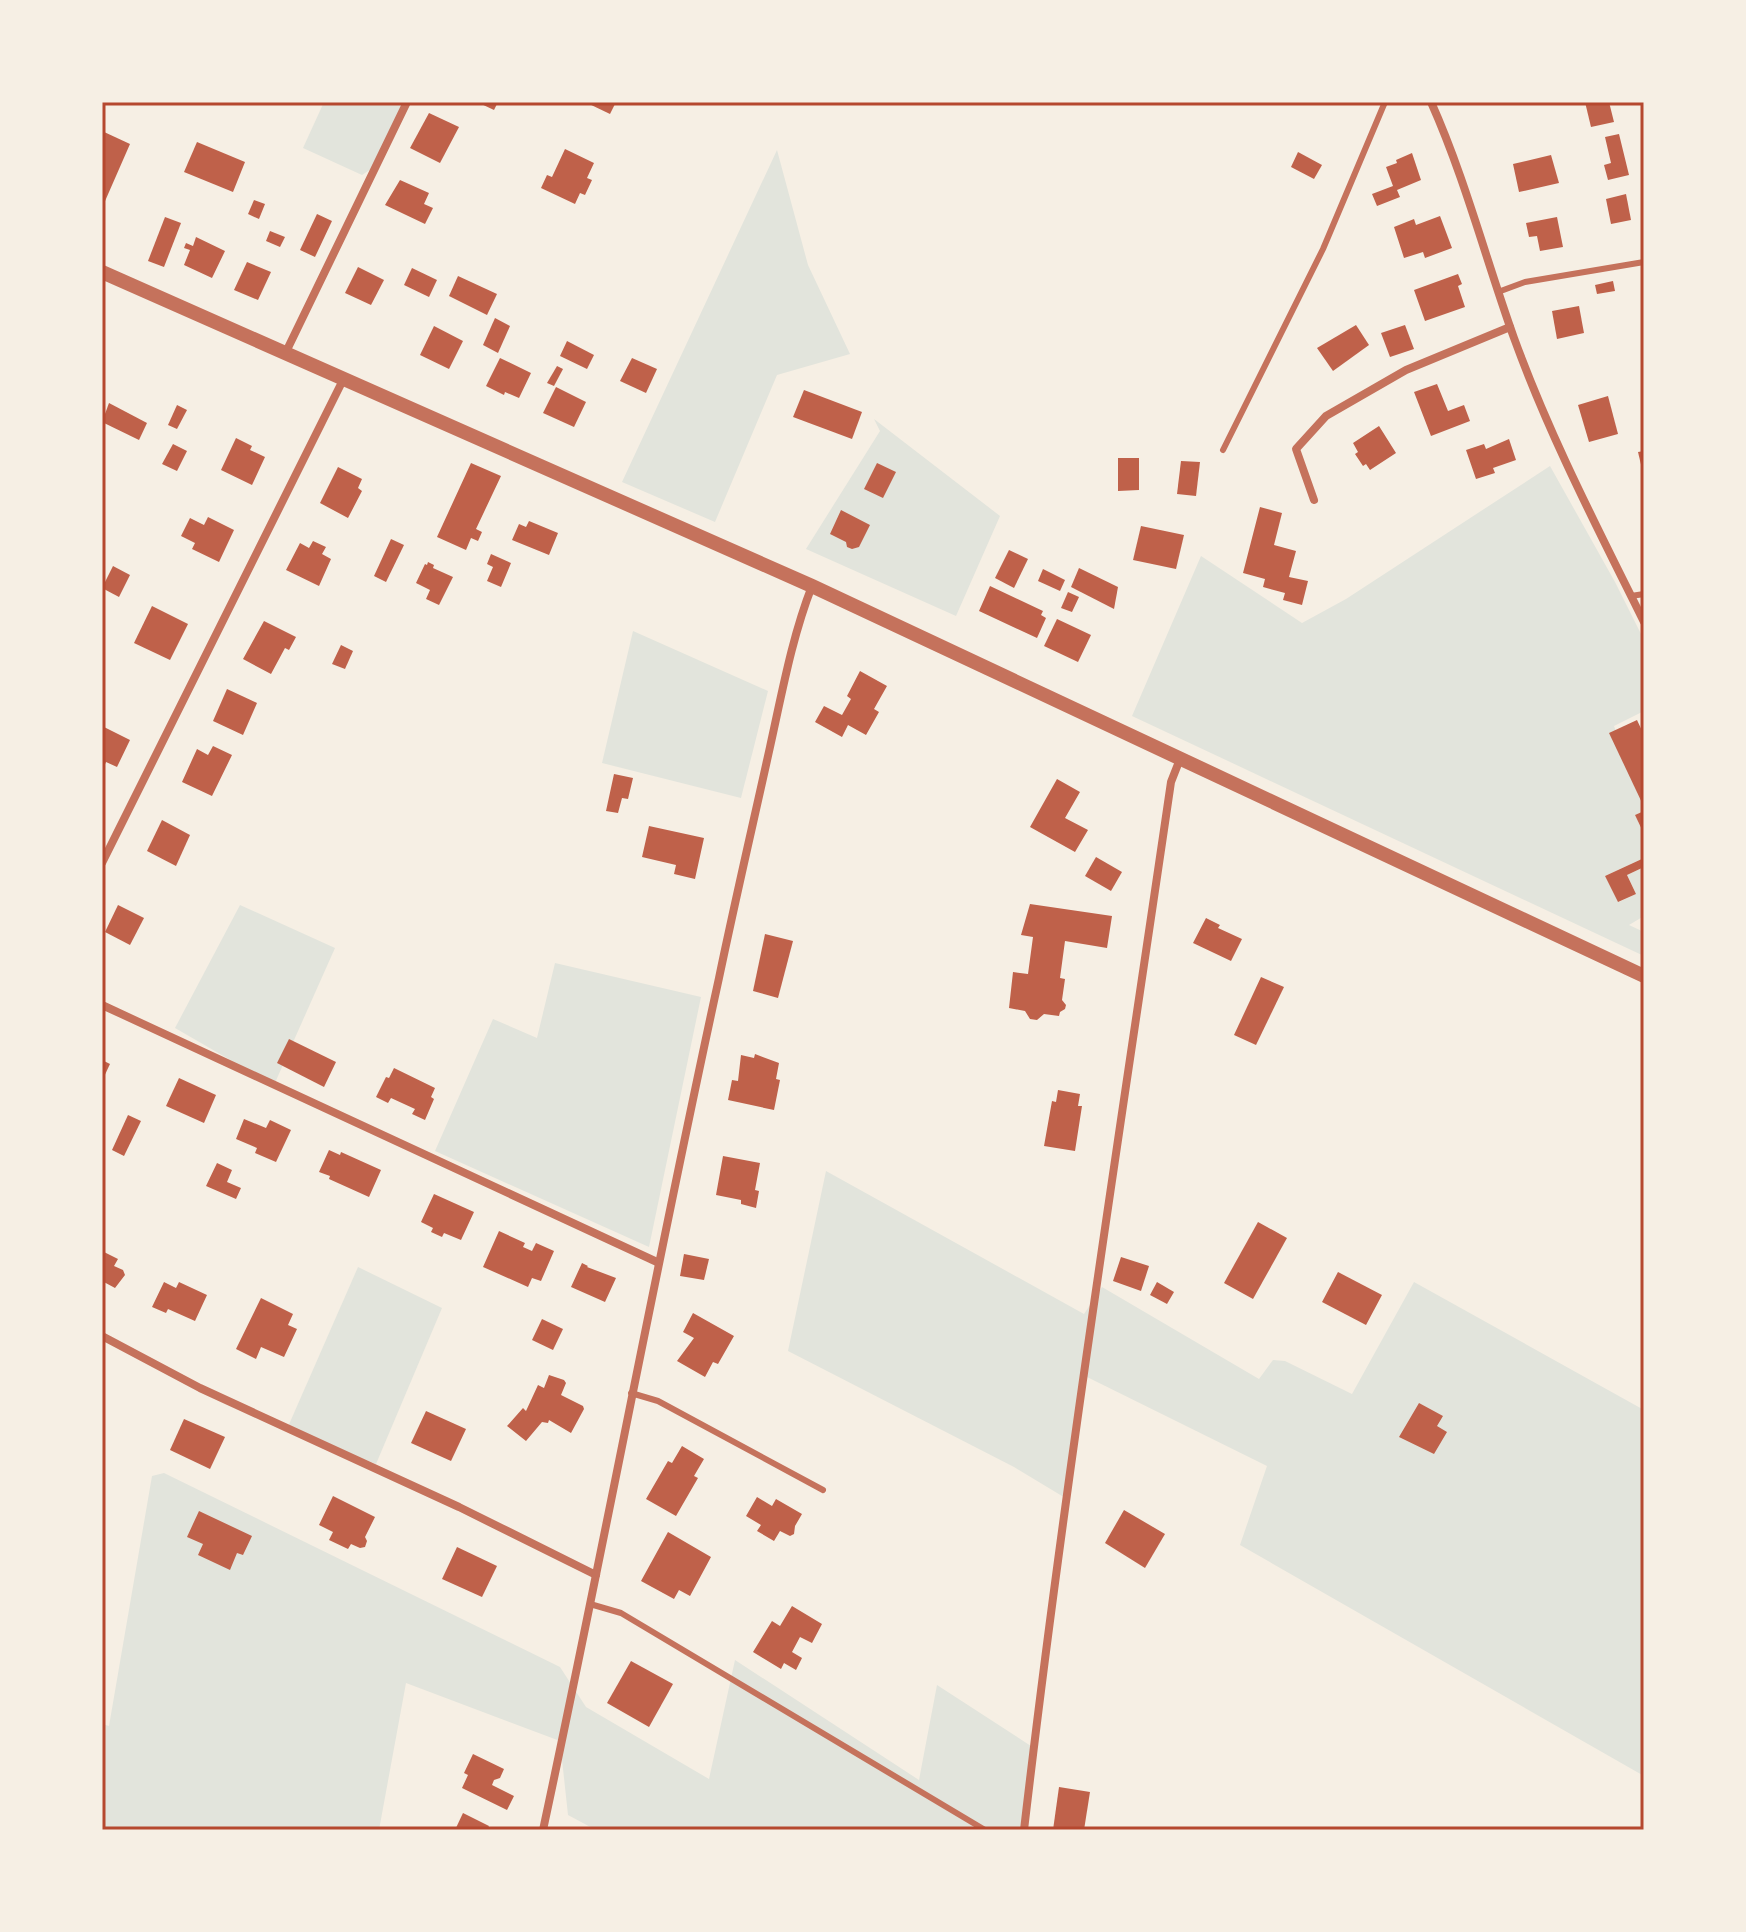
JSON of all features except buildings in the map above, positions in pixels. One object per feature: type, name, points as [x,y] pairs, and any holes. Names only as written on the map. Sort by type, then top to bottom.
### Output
[{"type":"street","points":[[285,354],[407,102]]},
{"type":"street","points":[[1431,102],[1552,436],[1644,622]]},
{"type":"street","points":[[102,272],[812,586],[1644,976]]},
{"type":"street","points":[[1314,500],[1296,449],[1326,416],[1406,370],[1510,327]]},
{"type":"street","points":[[102,863],[344,378]]},
{"type":"street","points":[[543,1830],[657,1262],[779,707],[812,586]]},
{"type":"street","points":[[1024,1830],[1050,1607],[1112,1168],[1171,782],[1180,759]]},
{"type":"street","points":[[102,1005],[657,1262]]},
{"type":"street","points":[[102,1336],[200,1388],[459,1507],[596,1575]]},
{"type":"lane","points":[[1223,450],[1323,249],[1385,102]]},
{"type":"lane","points":[[1498,292],[1525,282],[1644,262]]},
{"type":"lane","points":[[1631,596],[1644,594]]},
{"type":"lane","points":[[631,1393],[658,1401],[823,1490]]},
{"type":"lane","points":[[590,1604],[621,1613],[985,1830]]},
{"type":"shaded area","points":[[324,102],[408,102],[380,163],[362,175],[303,148]]},
{"type":"shaded area","points":[[777,150],[808,265],[850,354],[777,375],[715,522],[622,482]]},
{"type":"shaded area","points":[[874,419],[1000,516],[956,616],[806,549],[880,431]]},
{"type":"shaded area","points":[[1550,466],[1644,640],[1644,711],[1614,726],[1644,807],[1644,811],[1635,815],[1644,834],[1644,858],[1605,876],[1619,902],[1636,894],[1627,875],[1644,867],[1644,916],[1629,925],[1644,932],[1644,956],[1132,716],[1201,556],[1302,623],[1346,599]]},
{"type":"shaded area","points":[[633,631],[768,691],[741,798],[602,763]]},
{"type":"shaded area","points":[[240,905],[335,948],[274,1085],[175,1028]]},
{"type":"shaded area","points":[[555,963],[701,997],[649,1247],[435,1151],[493,1019],[537,1038]]},
{"type":"shaded area","points":[[826,1171],[1084,1314],[1102,1287],[1259,1379],[1273,1360],[1285,1361],[1352,1394],[1414,1282],[1644,1410],[1644,1776],[1240,1545],[1267,1466],[1085,1376],[1067,1499],[1014,1467],[788,1351]]},
{"type":"shaded area","points":[[358,1267],[442,1308],[376,1464],[287,1429]]},
{"type":"shaded area","points":[[164,1473],[560,1667],[586,1707],[709,1779],[735,1660],[919,1780],[937,1685],[1034,1748],[1024,1830],[596,1830],[568,1815],[560,1741],[406,1683],[379,1830],[102,1830],[102,1724],[109,1726],[152,1476]]}]
